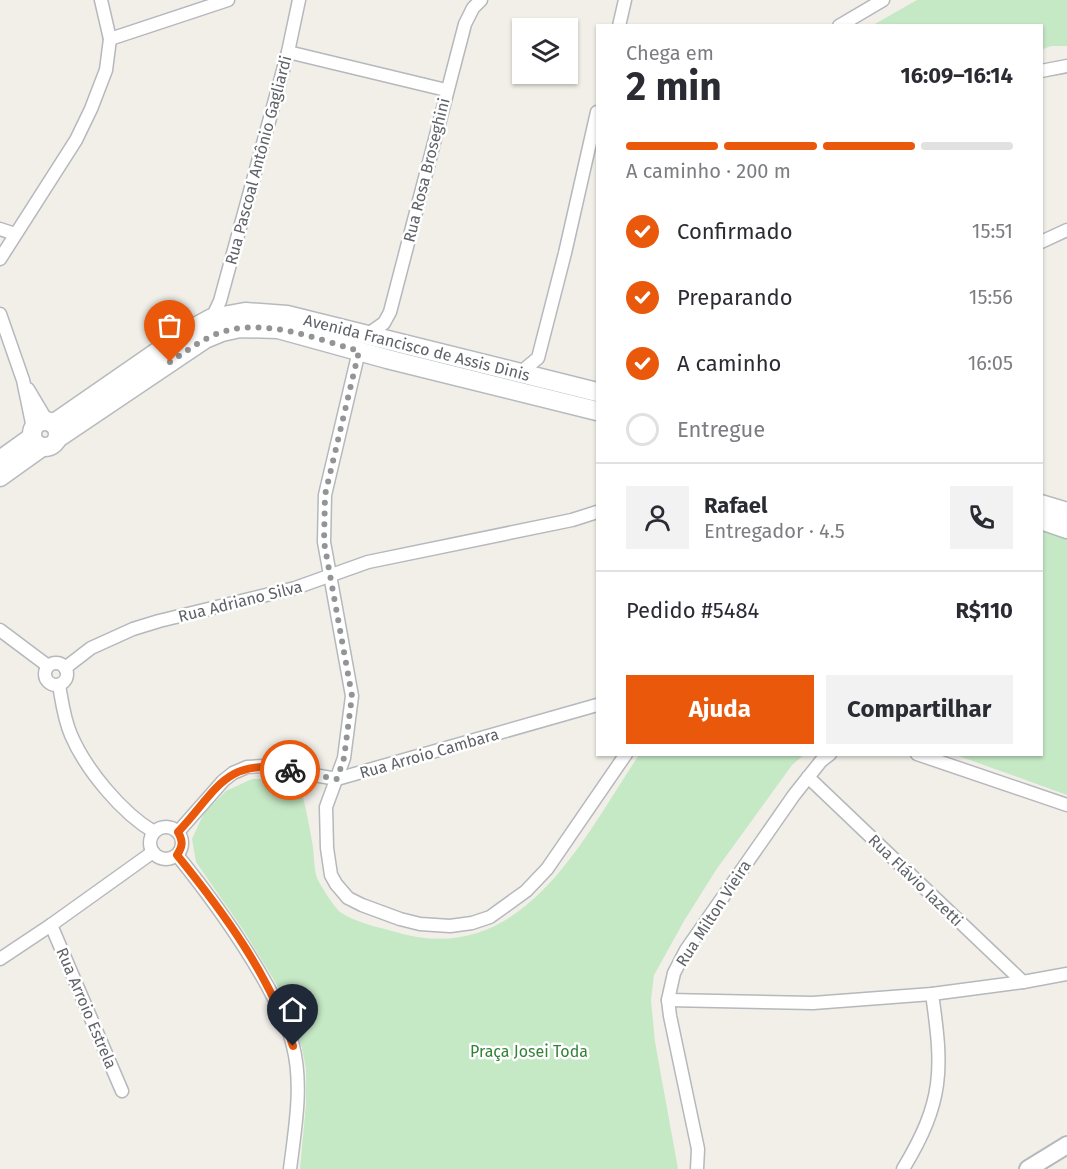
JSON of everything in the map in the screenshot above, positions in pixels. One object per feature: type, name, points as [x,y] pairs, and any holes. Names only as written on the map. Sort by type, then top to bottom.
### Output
[{"type":"main road","name":"Avenida Francisco de Assis Dinis","points":[[0,477],[44,433],[186,332],[212,318],[245,312],[287,315],[363,343],[596,411]]},
{"type":"main road","name":"Avenida Francisco de Assis Dinis","points":[[0,460],[205,339],[240,328],[278,329],[363,343],[521,372],[596,392]]},
{"type":"main road","points":[[1043,505],[1067,512]]},
{"type":"main road","points":[[1043,521],[1067,529]]},
{"type":"street","points":[[0,259],[81,130],[106,70],[110,39],[101,0]]},
{"type":"street","points":[[110,39],[228,0]]},
{"type":"street","name":"Rua Pascoal Antônio Gagliardi","points":[[212,318],[220,301],[288,52],[299,0]]},
{"type":"street","name":"Rua Rosa Broseghini","points":[[363,343],[384,323],[390,312],[465,24],[473,8],[481,0]]},
{"type":"street","points":[[619,24],[625,0]]},
{"type":"street","points":[[842,24],[883,0]]},
{"type":"street","points":[[288,52],[446,90]]},
{"type":"street","points":[[1043,71],[1067,66]]},
{"type":"street","points":[[521,372],[538,358],[596,116]]},
{"type":"street","points":[[0,229],[15,234]]},
{"type":"street","points":[[1043,241],[1067,230]]},
{"type":"street","points":[[0,314],[44,433]]},
{"type":"street","points":[[363,343],[325,495],[324,542],[352,696],[344,758],[327,807],[326,817],[332,875],[341,891],[362,905],[420,924],[450,926],[472,923],[490,917],[526,891],[547,869],[625,756]]},
{"type":"street","name":"Rua Adriano Silva","points":[[65,668],[91,648],[133,628],[295,588],[368,562],[572,520],[596,512]]},
{"type":"street","points":[[0,630],[48,666]]},
{"type":"street","points":[[54,663],[65,668],[67,675],[65,682],[59,686],[51,685],[46,680],[45,673],[48,666],[54,663]]},
{"type":"street","points":[[59,686],[64,713],[80,753],[121,808],[138,823],[154,832]]},
{"type":"street","name":"Rua Arroio Cambara","points":[[178,832],[223,781],[233,773],[247,768],[263,766],[337,779],[596,705]]},
{"type":"street","name":"Rua Milton Vieira","points":[[697,1169],[698,1149],[674,1039],[669,1000],[674,973],[686,950],[726,890],[808,777],[821,760],[828,756]]},
{"type":"street","points":[[921,756],[1067,806]]},
{"type":"street","name":"Rua Flávio Iazetti","points":[[808,777],[1023,982]]},
{"type":"street","points":[[161,828],[170,828],[178,832],[182,839],[182,848],[177,855],[169,859],[160,858],[153,852],[150,842],[154,832],[161,828]]},
{"type":"street","points":[[0,958],[51,925],[153,852]]},
{"type":"street","points":[[177,855],[215,902],[254,961],[286,1025],[293,1046],[298,1086],[290,1169]]},
{"type":"street","name":"Rua Arroio Estrela","points":[[51,925],[122,1091]]},
{"type":"street","points":[[669,1000],[813,1003],[932,994],[1067,974]]},
{"type":"street","points":[[903,1169],[929,1121],[938,1090],[940,1059],[932,994]]},
{"type":"street","points":[[1028,1169],[1067,1145]]},
{"type":"green space","points":[[917,0],[1067,0],[1067,46],[1051,46],[1043,49],[1043,24],[875,24]]},
{"type":"green space","points":[[1043,527],[1067,534],[1067,795],[959,756],[1043,756]]},
{"type":"green space","name":"Praça Josei Toda","points":[[638,756],[803,756],[792,765],[716,870],[654,975],[651,1000],[655,1042],[678,1169],[300,1169],[306,1104],[306,1069],[302,1048],[277,985],[244,931],[196,862],[192,839],[204,813],[226,791],[252,779],[278,779],[303,797],[317,878],[340,912],[353,919],[396,932],[440,939],[479,932],[513,915],[543,890],[595,824]]},
{"type":"way so far","points":[[170,362],[205,339],[240,328],[278,329],[359,351],[325,495],[324,542],[352,696],[348,734],[344,758],[337,779],[290,770]]},
{"type":"route","points":[[290,770],[263,766],[233,773],[210,794],[178,832],[182,839],[182,848],[177,855],[215,902],[254,961],[278,1005],[293,1046]]}]
